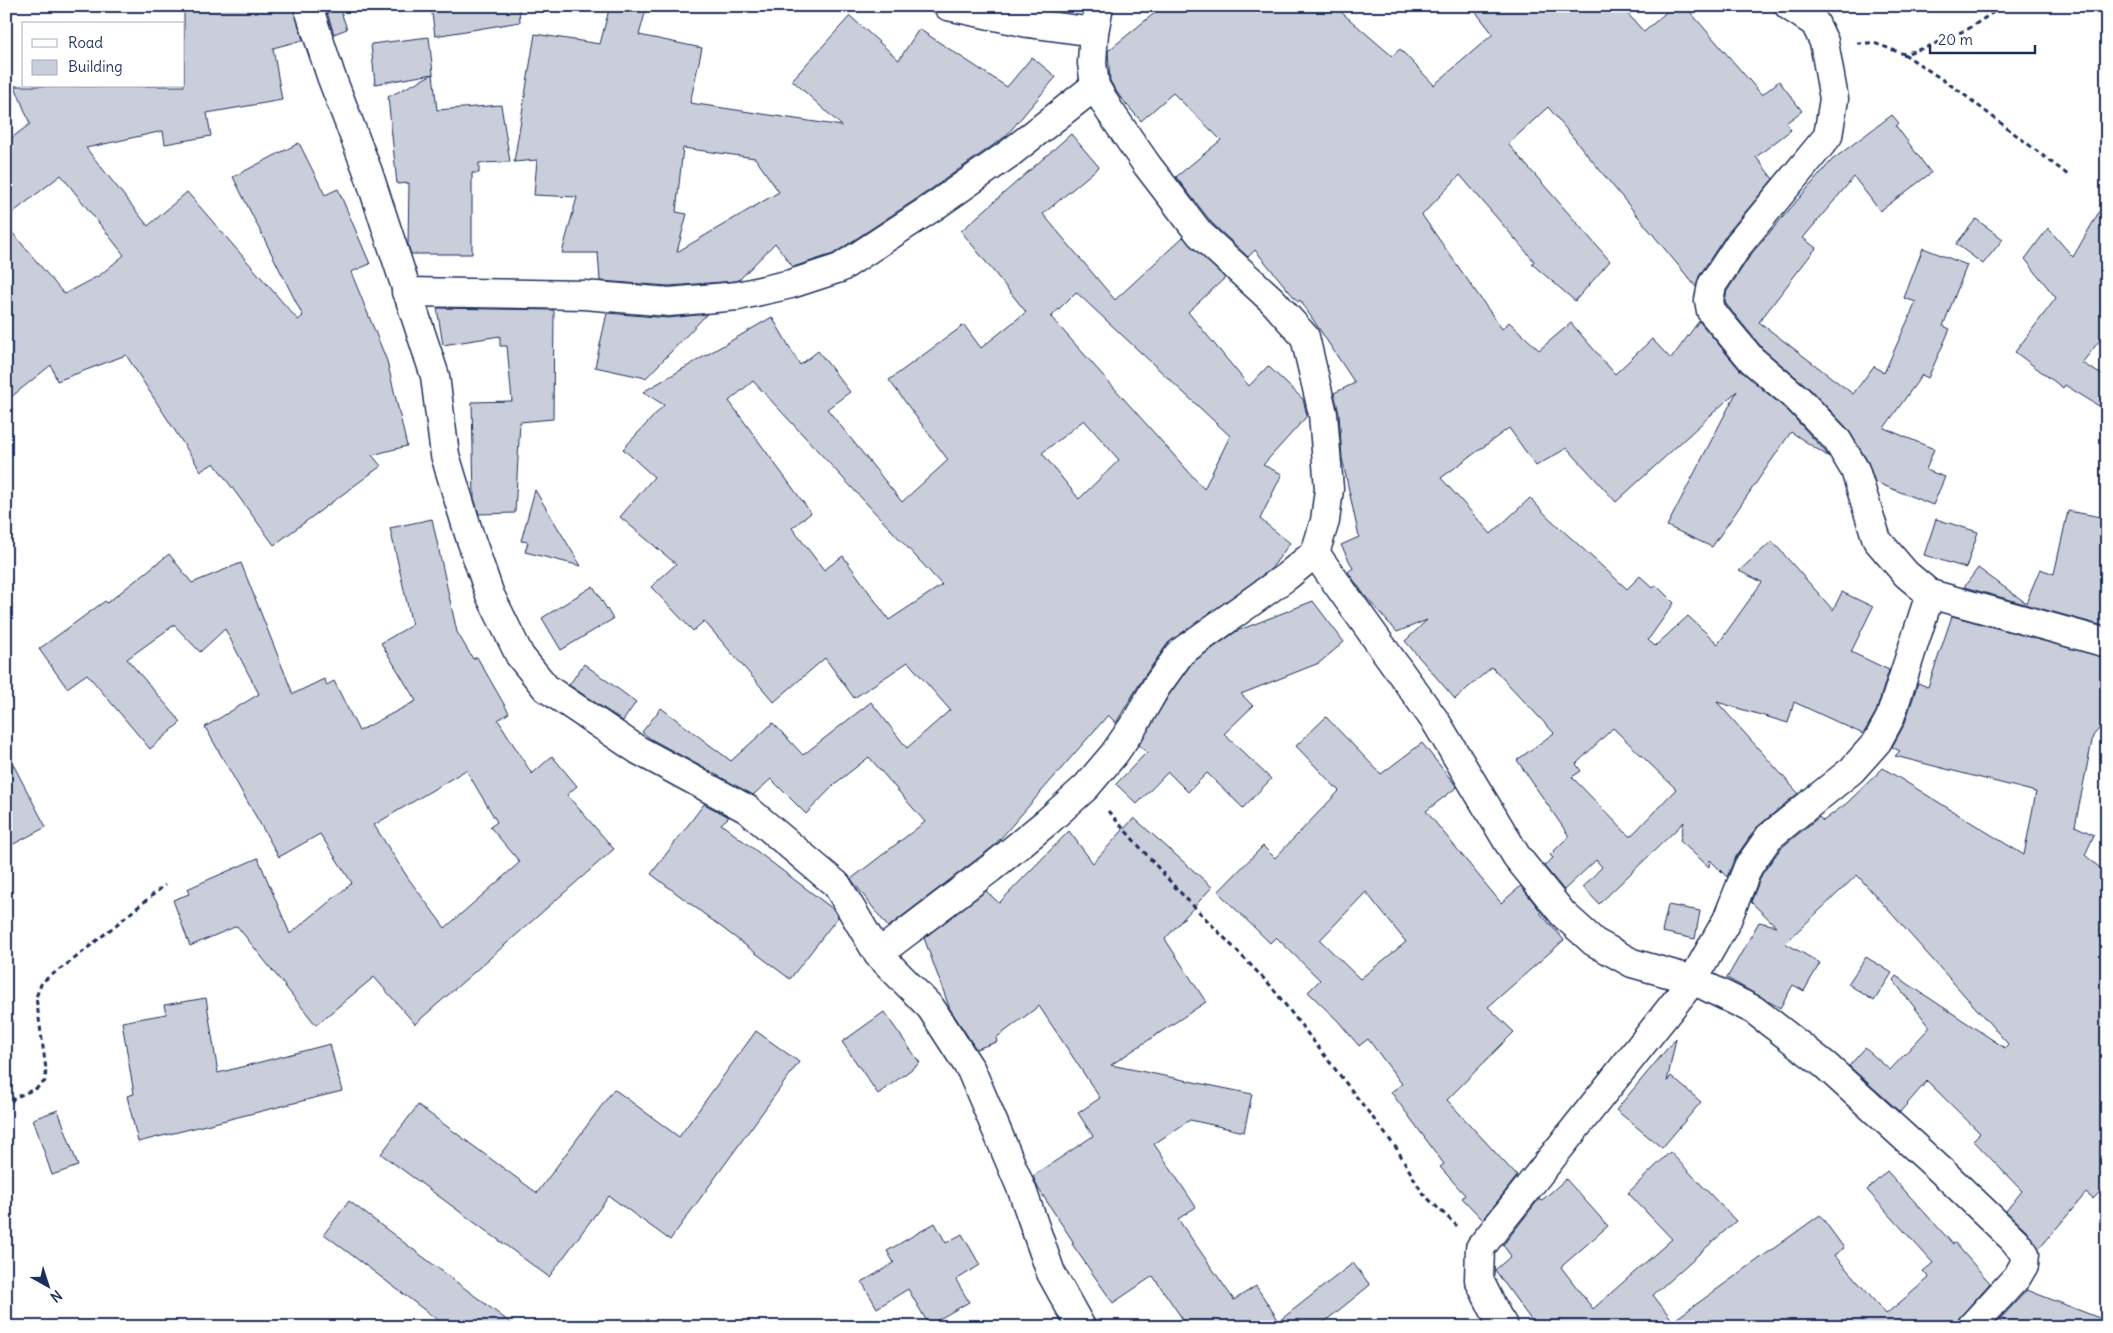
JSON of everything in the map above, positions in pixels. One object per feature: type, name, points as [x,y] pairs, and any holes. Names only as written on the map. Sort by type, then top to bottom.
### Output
[{"type":"street","points":[[308,6],[331,76],[368,172],[435,376],[445,455],[469,534],[490,595],[520,656],[546,688],[638,750],[747,809],[837,885],[878,954],[931,1008],[971,1070],[1022,1190],[1051,1273],[1081,1327]]},
{"type":"street","points":[[878,954],[991,868],[1047,822],[1086,786],[1114,754],[1136,722],[1156,687],[1181,652],[1286,577],[1315,553],[1325,521],[1329,489],[1323,414],[1305,337],[1273,301],[1200,234],[1147,165],[1094,86],[1092,63],[1097,19],[1028,23],[948,6]]},
{"type":"street","points":[[1789,6],[1815,23],[1824,42],[1834,99],[1828,136],[1739,244],[1712,285],[1709,300],[1716,320],[1752,360],[1799,400],[1837,440],[1856,470],[1877,540],[1906,574],[1930,594],[2107,643]]},
{"type":"street","points":[[406,292],[584,295],[669,302],[738,296],[791,284],[840,268],[848,263],[1010,153],[1094,86]]},
{"type":"street","points":[[1315,553],[1436,722],[1517,857],[1563,914],[1594,942],[1632,963],[1693,980],[1754,1010],[1825,1066],[1948,1176],[2014,1240],[2025,1254],[2024,1265],[2017,1277],[1971,1327]]},
{"type":"street","points":[[1504,1327],[1480,1280],[1480,1248],[1693,980],[1727,920],[1748,867],[1769,837],[1852,770],[1877,742],[1890,718],[1930,594]]},
{"type":"path","points":[[1904,54],[1968,29],[2003,6]]},
{"type":"path","points":[[1824,42],[1874,43],[1904,54],[1958,90],[2068,176]]},
{"type":"path","points":[[1086,786],[1176,888],[1270,986],[1397,1149],[1423,1194],[1480,1248]]},
{"type":"path","points":[[6,1109],[14,1098],[37,1088],[45,1081],[46,1069],[36,997],[42,982],[74,959],[165,885]]},
{"type":"building","points":[[184,6],[293,6],[303,40],[273,48],[282,100],[207,113],[211,136],[165,144],[163,131],[86,148],[148,226],[187,192],[298,320],[303,316],[233,177],[299,143],[325,195],[338,189],[370,264],[351,272],[387,361],[407,446],[372,455],[381,466],[274,545],[214,463],[201,471],[126,355],[57,381],[51,365],[6,401],[6,225],[64,294],[100,275],[124,255],[61,175],[6,218],[6,142],[30,124],[15,86],[22,86],[22,88],[185,88]]},
{"type":"building","points":[[325,6],[339,6],[347,29],[334,34]]},
{"type":"building","points":[[431,6],[519,6],[520,22],[435,36]]},
{"type":"building","points":[[610,6],[647,6],[639,35],[702,48],[690,103],[842,126],[792,80],[850,16],[899,60],[919,29],[1007,87],[1032,57],[1056,77],[1006,136],[927,192],[833,254],[793,267],[775,243],[736,281],[669,286],[600,281],[598,253],[562,253],[577,197],[534,195],[537,160],[514,162],[535,34],[600,44]],"holes":[[[683,148],[755,158],[779,192],[677,252],[687,214],[676,212]]]},
{"type":"building","points":[[1163,6],[1334,6],[1392,56],[1400,49],[1434,85],[1493,34],[1471,6],[1621,6],[1644,32],[1673,6],[1685,6],[1762,95],[1779,81],[1802,111],[1786,123],[1791,130],[1756,157],[1773,179],[1726,235],[1699,276],[1696,287],[1548,107],[1508,144],[1610,261],[1575,301],[1532,264],[1534,261],[1460,175],[1422,215],[1502,329],[1509,322],[1539,350],[1571,323],[1615,374],[1652,339],[1671,359],[1699,321],[1740,370],[1788,411],[1829,457],[1791,432],[1712,547],[1667,526],[1737,391],[1616,502],[1567,448],[1536,466],[1509,428],[1441,478],[1491,534],[1530,498],[1548,517],[1627,589],[1640,576],[1653,588],[1656,585],[1674,603],[1648,640],[1655,646],[1688,616],[1718,644],[1762,582],[1739,571],[1772,541],[1833,610],[1842,592],[1873,607],[1851,652],[1889,670],[1876,712],[1863,734],[1794,702],[1788,723],[1717,702],[1798,793],[1756,828],[1735,858],[1727,877],[1710,860],[1709,867],[1680,841],[1684,822],[1599,904],[1583,887],[1602,867],[1596,860],[1564,890],[1544,866],[1553,858],[1550,855],[1569,836],[1517,760],[1554,733],[1492,667],[1455,699],[1405,641],[1427,620],[1397,632],[1365,596],[1348,572],[1353,568],[1341,545],[1359,537],[1342,458],[1339,413],[1334,393],[1355,383],[1300,300],[1298,302],[1255,250],[1248,257],[1212,223],[1176,177],[1221,140],[1173,93],[1141,121],[1120,97],[1110,81],[1108,51]],"holes":[[[1613,728],[1676,789],[1630,837],[1572,777],[1581,771],[1576,764]]]},
{"type":"building","points":[[429,37],[437,110],[501,105],[510,162],[479,163],[479,173],[472,173],[472,254],[411,254],[408,245],[409,183],[397,184],[388,97],[433,74],[375,84],[371,44]]},
{"type":"building","points":[[1892,115],[1899,123],[1896,126],[1931,173],[1880,211],[1854,177],[1803,238],[1816,248],[1759,322],[1853,394],[1874,366],[1884,373],[1916,302],[1904,298],[1923,248],[1967,265],[1943,326],[1950,329],[1928,378],[1922,375],[1884,428],[1934,449],[1926,470],[1945,477],[1933,505],[1875,482],[1868,462],[1848,429],[1810,389],[1763,349],[1726,304],[1725,300],[1727,291],[1752,253],[1832,160]]},
{"type":"building","points":[[1071,134],[1099,167],[1043,214],[1115,300],[1183,237],[1225,278],[1188,312],[1249,386],[1268,366],[1303,399],[1307,416],[1263,465],[1282,474],[1260,519],[1290,543],[1271,569],[1168,643],[1143,678],[1116,723],[1108,715],[994,846],[888,927],[851,879],[925,822],[869,757],[837,782],[806,814],[771,779],[753,795],[651,739],[642,732],[661,708],[731,761],[773,723],[803,755],[871,702],[907,748],[950,710],[908,662],[854,698],[825,658],[774,702],[704,621],[693,631],[651,587],[676,564],[620,517],[654,477],[623,449],[664,405],[643,392],[772,317],[800,365],[818,351],[850,392],[827,409],[902,502],[948,460],[889,380],[964,325],[981,348],[1026,312],[961,231]],"holes":[[[1076,292],[1230,436],[1204,489],[1051,317]],[[753,381],[942,585],[889,620],[843,556],[824,570],[792,528],[811,513],[729,401]],[[1084,420],[1119,460],[1079,499],[1042,453]]]},
{"type":"building","points":[[2107,198],[2107,331],[2082,363],[2107,378],[2107,411],[2065,385],[2063,388],[2015,352],[2056,298],[2025,259],[2048,228],[2073,257]]},
{"type":"building","points":[[1976,219],[2003,239],[1983,264],[1956,244]]},
{"type":"building","points":[[437,308],[554,310],[553,419],[520,422],[515,513],[479,514],[474,498],[472,402],[512,401],[507,346],[500,346],[500,336],[443,345]]},
{"type":"building","points":[[607,313],[668,318],[707,314],[646,378],[595,367]]},
{"type":"building","points":[[535,490],[581,566],[525,552],[528,542],[521,541]]},
{"type":"building","points":[[2068,511],[2107,518],[2107,627],[1964,587],[1978,568],[2026,603],[2040,569],[2054,574]]},
{"type":"building","points":[[432,519],[457,632],[473,659],[477,657],[509,713],[498,720],[532,774],[552,756],[577,786],[567,795],[614,849],[415,1024],[374,977],[316,1025],[237,926],[190,946],[173,900],[189,894],[187,889],[258,858],[290,934],[352,883],[320,834],[279,857],[205,727],[259,694],[225,629],[200,652],[174,625],[127,659],[181,722],[150,749],[87,674],[67,688],[39,649],[105,601],[107,603],[169,554],[192,583],[241,563],[293,694],[324,679],[327,685],[334,681],[359,731],[416,701],[381,643],[412,625],[390,528]],"holes":[[[466,770],[497,822],[490,827],[520,862],[445,928],[408,878],[374,825]]]},
{"type":"building","points":[[1936,519],[1978,532],[1966,568],[1924,555]]},
{"type":"building","points":[[593,586],[613,619],[561,650],[542,618]]},
{"type":"building","points":[[1313,601],[1344,642],[1319,663],[1241,694],[1253,706],[1224,734],[1271,779],[1243,808],[1207,773],[1188,792],[1168,772],[1137,804],[1116,784],[1147,752],[1139,745],[1169,695],[1192,663],[1237,631]]},
{"type":"building","points":[[1952,616],[2107,658],[2107,719],[2093,736],[2075,826],[2094,835],[2085,855],[2107,874],[2107,1185],[2093,1199],[2086,1193],[2039,1249],[2026,1230],[2006,1211],[2022,1191],[1973,1140],[1980,1133],[1927,1081],[1900,1112],[1849,1066],[1865,1048],[1890,1070],[1930,1027],[1893,980],[1896,976],[2005,1048],[2008,1044],[1857,875],[1785,943],[1820,963],[1804,991],[1793,985],[1780,1008],[1727,978],[1759,922],[1776,926],[1751,902],[1762,874],[1781,848],[1819,817],[1823,821],[1847,803],[1883,768],[2024,855],[2036,792],[1895,756],[1900,751],[1892,747],[1905,723],[1918,683],[1928,687]]},
{"type":"building","points":[[584,664],[636,702],[623,721],[569,685]]},
{"type":"building","points":[[1326,717],[1381,774],[1422,743],[1457,787],[1426,811],[1501,903],[1521,886],[1540,913],[1564,940],[1488,1007],[1514,1032],[1447,1100],[1517,1176],[1483,1220],[1462,1198],[1465,1195],[1440,1167],[1444,1164],[1391,1092],[1402,1084],[1368,1039],[1359,1046],[1338,1021],[1308,992],[1320,980],[1276,937],[1270,943],[1218,892],[1263,846],[1275,858],[1339,791],[1296,746]],"holes":[[[1366,892],[1406,942],[1360,979],[1320,940]]]},
{"type":"building","points":[[6,751],[46,827],[6,848]]},
{"type":"building","points":[[704,804],[729,817],[721,824],[833,909],[838,917],[790,979],[651,874]]},
{"type":"building","points":[[1134,818],[1212,887],[1165,939],[1206,1002],[1111,1065],[1252,1094],[1244,1132],[1190,1120],[1154,1144],[1196,1207],[1178,1219],[1234,1300],[1256,1286],[1279,1321],[1353,1263],[1370,1285],[1318,1327],[1188,1327],[1153,1276],[1113,1303],[1072,1244],[1074,1243],[1038,1188],[1033,1176],[1093,1136],[1078,1113],[1100,1098],[1039,1006],[996,1038],[997,1042],[976,1049],[950,1009],[924,938],[986,891],[999,903],[1069,831],[1093,863]]},
{"type":"building","points":[[1668,905],[1700,911],[1695,939],[1662,932]]},
{"type":"building","points":[[1866,957],[1892,973],[1874,1001],[1848,984]]},
{"type":"building","points":[[206,998],[218,1073],[330,1044],[342,1091],[138,1142],[127,1096],[134,1094],[122,1022],[166,1014],[164,1005]]},
{"type":"building","points":[[884,1012],[920,1063],[878,1094],[842,1042]]},
{"type":"building","points":[[756,1031],[799,1062],[670,1240],[609,1196],[549,1277],[381,1154],[418,1105],[537,1193],[614,1089],[679,1137]]},
{"type":"building","points":[[1676,1038],[1667,1082],[1671,1076],[1701,1102],[1662,1148],[1616,1110]]},
{"type":"building","points":[[58,1110],[78,1166],[52,1175],[33,1119]]},
{"type":"building","points":[[1670,1152],[1736,1221],[1653,1295],[1673,1321],[1820,1215],[1844,1248],[1834,1255],[1886,1314],[1929,1278],[1923,1271],[1933,1263],[1867,1190],[1887,1171],[1990,1283],[1951,1327],[1536,1327],[1495,1270],[1511,1256],[1503,1245],[1539,1199],[1541,1201],[1566,1179],[1608,1226],[1561,1267],[1593,1309],[1672,1239],[1628,1193]]},
{"type":"building","points":[[349,1201],[516,1327],[447,1327],[324,1234]]},
{"type":"building","points":[[935,1223],[946,1243],[962,1234],[980,1265],[956,1280],[969,1302],[929,1325],[908,1289],[877,1308],[862,1282],[894,1263],[887,1251]]},
{"type":"building","points":[[2027,1290],[2107,1321],[2107,1327],[2003,1327],[1999,1320]]}]
